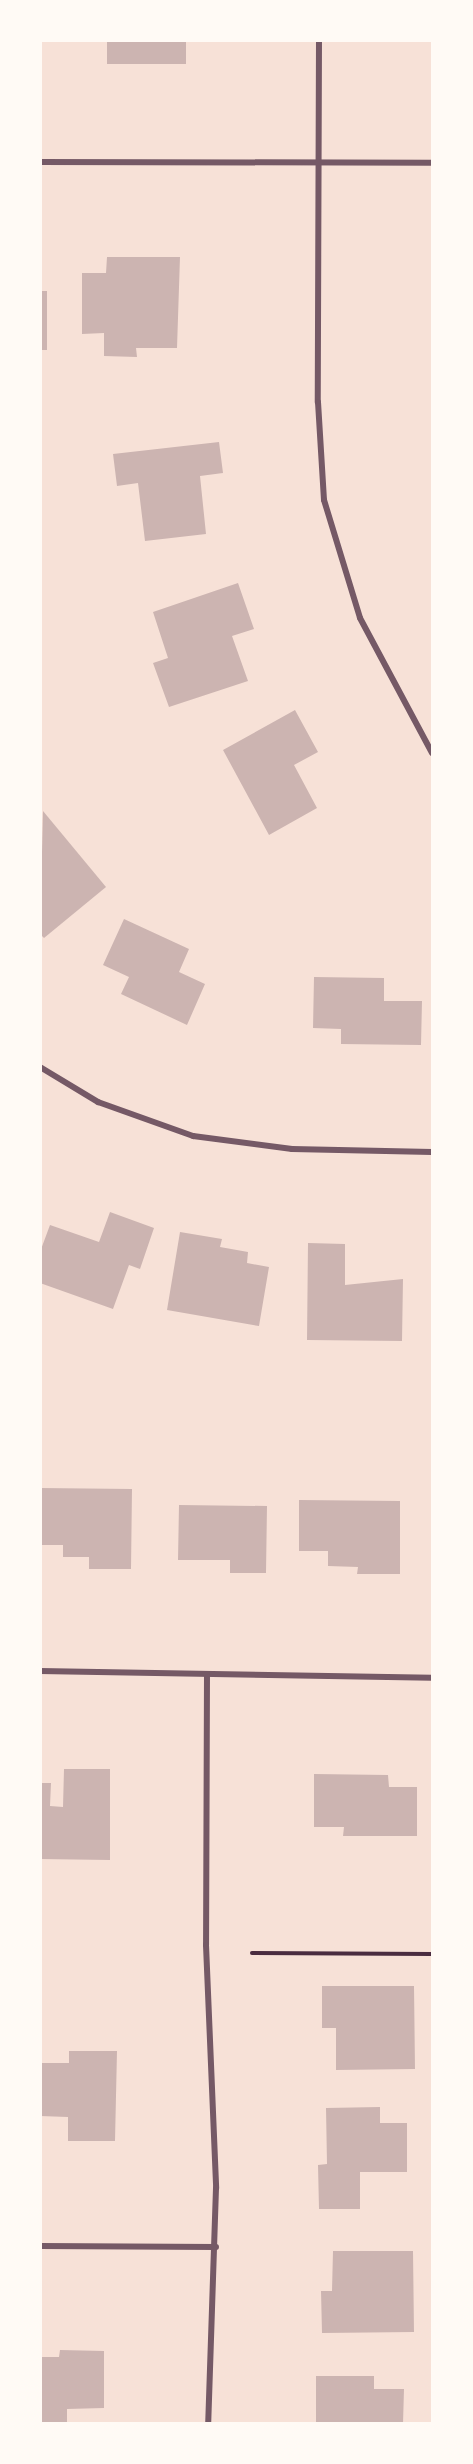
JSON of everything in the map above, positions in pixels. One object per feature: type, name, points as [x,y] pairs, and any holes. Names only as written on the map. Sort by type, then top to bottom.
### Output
[{"type":"street","points":[[319,40],[318,402],[324,500],[360,618],[432,753]]},
{"type":"street","points":[[40,162],[432,163]]},
{"type":"street","points":[[40,1067],[98,1102],[193,1136],[292,1149],[432,1152]]},
{"type":"street","points":[[40,1671],[432,1678]]},
{"type":"street","points":[[207,1674],[206,1945],[216,2247],[208,2424]]},
{"type":"street","points":[[40,2246],[216,2247]]},
{"type":"path","points":[[252,1953],[432,1954]]},
{"type":"building","points":[[107,40],[186,40],[186,64],[107,64]]},
{"type":"building","points":[[107,257],[180,257],[177,348],[136,348],[137,357],[104,356],[104,333],[82,334],[82,273],[106,273]]},
{"type":"building","points":[[40,291],[47,291],[47,350],[40,350]]},
{"type":"building","points":[[219,442],[223,473],[200,476],[206,534],[145,541],[138,483],[117,486],[113,454]]},
{"type":"building","points":[[238,583],[254,629],[232,636],[248,681],[169,707],[153,663],[168,658],[153,612]]},
{"type":"building","points":[[295,710],[318,752],[294,765],[317,808],[269,835],[223,750]]},
{"type":"building","points":[[43,811],[106,887],[44,938],[40,934]]},
{"type":"building","points":[[124,919],[189,949],[179,972],[205,984],[187,1025],[121,994],[129,977],[103,965]]},
{"type":"building","points":[[314,977],[384,978],[384,1001],[422,1001],[421,1045],[341,1044],[341,1029],[313,1028]]},
{"type":"building","points":[[110,1212],[154,1228],[140,1269],[129,1265],[113,1309],[40,1283],[40,1252],[50,1225],[99,1242]]},
{"type":"building","points":[[180,1232],[222,1239],[220,1247],[248,1252],[247,1263],[269,1267],[259,1326],[167,1310]]},
{"type":"building","points":[[308,1243],[345,1244],[345,1285],[403,1279],[402,1341],[307,1340]]},
{"type":"building","points":[[40,1488],[132,1489],[131,1569],[89,1569],[89,1557],[63,1557],[63,1545],[40,1545]]},
{"type":"building","points":[[299,1500],[400,1501],[400,1574],[357,1574],[358,1567],[328,1566],[328,1551],[299,1551]]},
{"type":"building","points":[[179,1505],[267,1506],[266,1573],[230,1573],[230,1560],[178,1560]]},
{"type":"building","points":[[64,1769],[110,1769],[110,1860],[40,1859],[40,1783],[51,1783],[50,1806],[63,1807]]},
{"type":"building","points":[[314,1774],[388,1775],[389,1787],[417,1787],[417,1836],[343,1836],[344,1827],[314,1827]]},
{"type":"building","points":[[322,1986],[414,1986],[415,2069],[336,2070],[336,2028],[322,2028]]},
{"type":"building","points":[[69,2051],[117,2051],[115,2141],[68,2141],[68,2117],[40,2116],[40,2063],[69,2063]]},
{"type":"building","points":[[380,2107],[380,2123],[407,2123],[407,2172],[360,2172],[360,2209],[319,2209],[318,2165],[327,2164],[326,2108]]},
{"type":"building","points":[[333,2251],[413,2251],[414,2332],[322,2333],[321,2291],[332,2291]]},
{"type":"building","points":[[60,2350],[104,2351],[104,2408],[67,2409],[67,2424],[40,2424],[40,2357],[59,2357]]},
{"type":"building","points":[[316,2376],[374,2376],[374,2389],[404,2389],[403,2424],[316,2424]]}]
